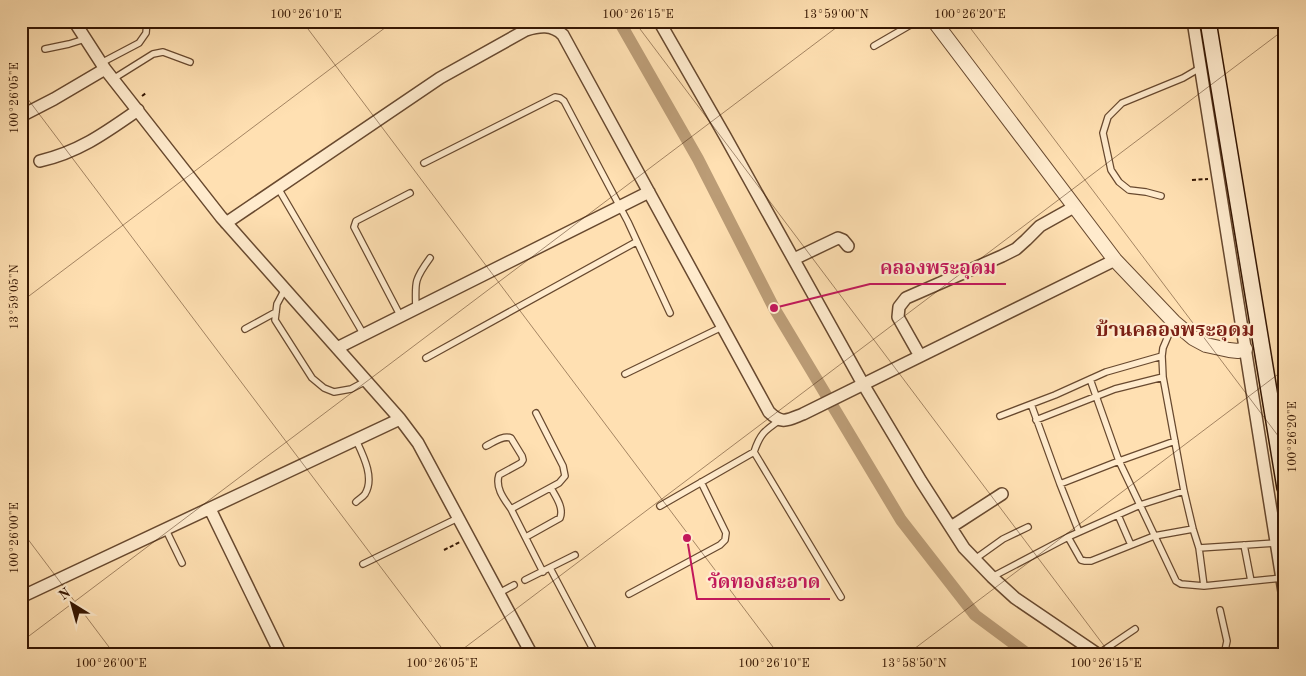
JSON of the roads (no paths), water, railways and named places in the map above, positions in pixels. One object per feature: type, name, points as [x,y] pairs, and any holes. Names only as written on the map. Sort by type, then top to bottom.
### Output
[{"type":"main road","points":[[1208,21],[1285,488]]},
{"type":"street","points":[[74,21],[103,66],[226,223],[400,419],[418,443],[532,655]]},
{"type":"street","points":[[659,21],[863,384],[964,548],[1015,598],[1098,654]]},
{"type":"street","points":[[934,21],[1114,260],[1174,322],[1193,338],[1206,345],[1228,350],[1238,351],[1245,349]]},
{"type":"street","points":[[1193,21],[1285,598]]},
{"type":"street","points":[[226,223],[440,78],[526,30],[549,24],[563,34],[769,412],[780,420],[787,420],[803,414],[1114,260]]},
{"type":"street","points":[[21,116],[54,99],[103,66]]},
{"type":"street","points":[[40,161],[72,152],[102,135],[138,110]]},
{"type":"street","points":[[337,348],[649,192]]},
{"type":"street","points":[[920,356],[898,317],[899,307],[906,298],[1002,256],[1021,244],[1040,226],[1074,207]]},
{"type":"street","points":[[794,259],[838,238],[843,240],[848,246]]},
{"type":"street","points":[[21,597],[400,419]]},
{"type":"street","points":[[951,527],[1002,494]]},
{"type":"street","points":[[210,509],[281,655]]},
{"type":"street","points":[[21,647],[26,655]]},
{"type":"lane","points":[[103,66],[139,44],[146,33],[147,21]]},
{"type":"lane","points":[[874,46],[917,21]]},
{"type":"lane","points":[[45,49],[86,39]]},
{"type":"lane","points":[[113,79],[153,54],[163,52],[190,62]]},
{"type":"lane","points":[[1161,196],[1129,190],[1119,182],[1111,170],[1102,132],[1108,117],[1122,103],[1183,78],[1200,68]]},
{"type":"lane","points":[[424,163],[555,97],[560,98],[564,101],[619,208],[670,313]]},
{"type":"lane","points":[[278,188],[364,335]]},
{"type":"lane","points":[[400,316],[354,228],[356,221],[410,193]]},
{"type":"lane","points":[[426,358],[636,242]]},
{"type":"lane","points":[[416,308],[415,285],[419,274],[430,258]]},
{"type":"lane","points":[[285,289],[277,304],[275,320],[312,378],[324,388],[334,392],[351,389],[366,381]]},
{"type":"lane","points":[[245,329],[276,312]]},
{"type":"lane","points":[[1174,322],[1163,348],[1163,377],[1184,491],[1199,548],[1204,586]]},
{"type":"lane","points":[[626,374],[722,326]]},
{"type":"lane","points":[[1000,416],[1106,372],[1162,356]]},
{"type":"lane","points":[[1036,420],[1115,389],[1163,377]]},
{"type":"lane","points":[[1090,379],[1119,461],[1176,581],[1180,584],[1204,586],[1282,578]]},
{"type":"lane","points":[[1031,404],[1078,532]]},
{"type":"lane","points":[[511,509],[559,484],[565,476],[564,466],[536,413]]},
{"type":"lane","points":[[660,506],[754,452],[760,436],[780,420]]},
{"type":"lane","points":[[486,446],[508,436],[522,456],[523,460],[521,463],[500,475],[497,481],[500,492],[511,509],[543,572]]},
{"type":"lane","points":[[356,440],[365,461],[369,479],[364,496],[356,502]]},
{"type":"lane","points":[[1060,484],[1175,441]]},
{"type":"lane","points":[[754,452],[840,597]]},
{"type":"lane","points":[[629,594],[720,545],[725,540],[726,533],[701,482]]},
{"type":"lane","points":[[526,537],[560,518],[561,508],[552,488]]},
{"type":"lane","points":[[992,577],[1078,532],[1140,505],[1184,491]]},
{"type":"lane","points":[[1118,515],[1131,545]]},
{"type":"lane","points":[[363,564],[458,518]]},
{"type":"lane","points":[[974,559],[1003,539],[1028,527]]},
{"type":"lane","points":[[166,530],[182,562]]},
{"type":"lane","points":[[1068,537],[1081,560],[1085,561],[1154,536],[1193,530]]},
{"type":"lane","points":[[1199,548],[1277,543]]},
{"type":"lane","points":[[1244,545],[1251,581]]},
{"type":"lane","points":[[525,580],[575,555]]},
{"type":"lane","points":[[550,568],[596,655]]},
{"type":"lane","points":[[499,593],[514,585]]},
{"type":"lane","points":[[1220,610],[1227,640],[1224,655]]},
{"type":"lane","points":[[1098,654],[1135,629]]},
{"type":"waterway","points":[[619,21],[698,159],[774,308],[901,520],[975,615],[1029,655]]},
{"type":"place","name":"คลองพระอุดม","points":[[774,308]]},
{"type":"place","name":"วัดทองสะอาด","points":[[687,538]]},
{"type":"district","name":"บ้านคลองพระอุดม","points":[[1175,329]]}]
